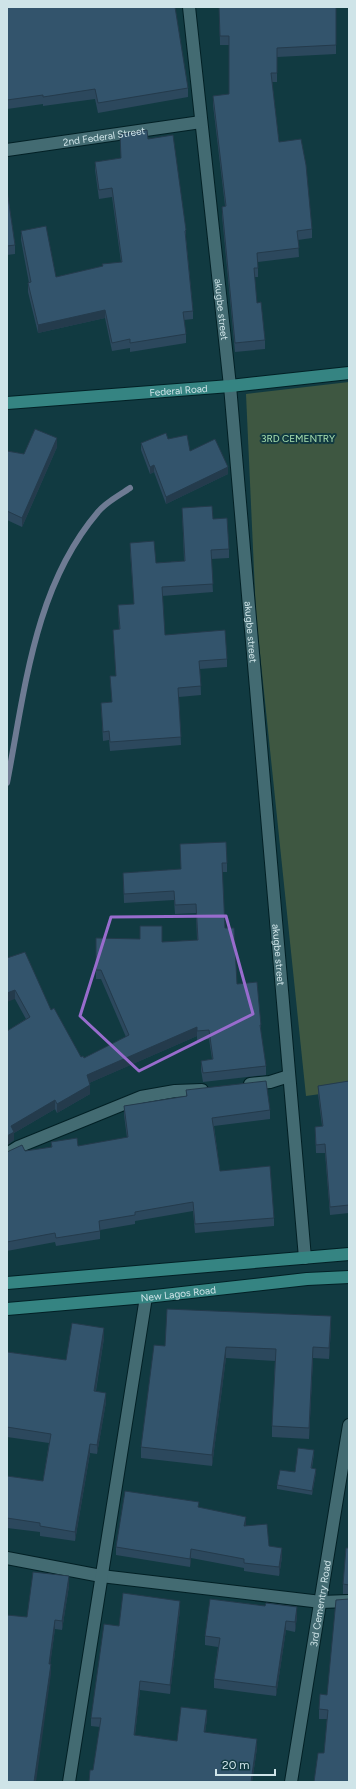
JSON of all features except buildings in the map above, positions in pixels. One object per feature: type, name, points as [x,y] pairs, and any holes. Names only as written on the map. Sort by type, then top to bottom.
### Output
[{"type":"main road","name":"Federal Road","points":[[7,403],[230,386],[349,373]]},
{"type":"main road","points":[[7,1283],[349,1254]]},
{"type":"main road","name":"New Lagos Road","points":[[7,1309],[146,1297],[307,1279],[349,1277]]},
{"type":"street","name":"akugbe street","points":[[189,7],[230,386],[305,1258]]},
{"type":"street","name":"2nd Federal Street","points":[[7,150],[201,122]]},
{"type":"street","points":[[240,1085],[270,1082],[289,1076]]},
{"type":"street","points":[[7,1154],[18,1147],[141,1097],[211,1089]]},
{"type":"street","points":[[69,1782],[146,1297]]},
{"type":"street","name":"3rd Cementry Road","points":[[291,1782],[349,1425]]},
{"type":"street","points":[[7,1558],[101,1576],[321,1602],[349,1601]]},
{"type":"highlighted area","points":[[226,916],[253,1014],[139,1071],[80,1016],[111,917]]},
{"type":"green space","name":"3RD CEMENTRY","points":[[349,382],[349,1090],[306,1096],[256,615],[246,394]]},
{"type":"waterway","points":[[7,783],[35,641],[46,606],[59,573],[76,541],[101,508],[130,488]]}]
